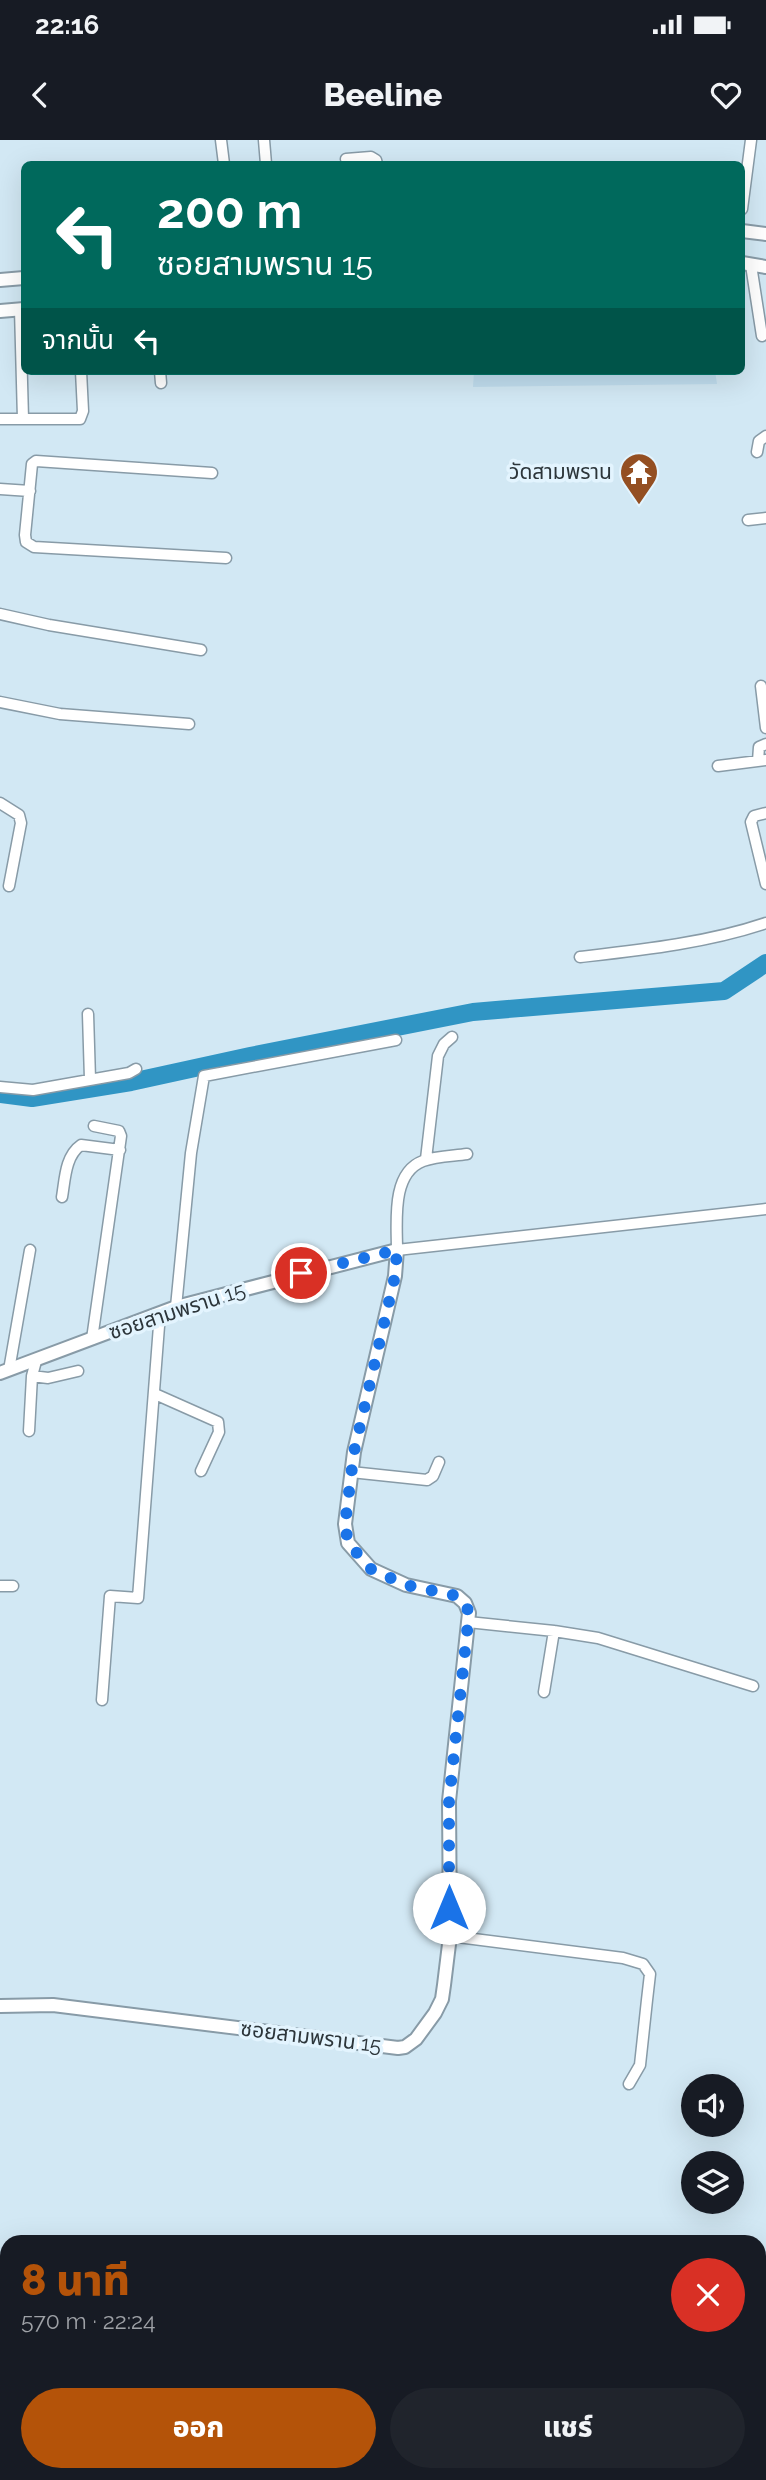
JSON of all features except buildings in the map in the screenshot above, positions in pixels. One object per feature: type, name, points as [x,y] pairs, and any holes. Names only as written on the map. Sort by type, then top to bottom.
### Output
[{"type":"street","points":[[221,140],[224,161]]},
{"type":"street","points":[[264,140],[266,161]]},
{"type":"street","points":[[745,186],[751,140]]},
{"type":"street","points":[[346,159],[371,157],[376,161]]},
{"type":"street","points":[[745,231],[766,234]]},
{"type":"street","points":[[762,336],[747,264],[766,267]]},
{"type":"street","points":[[0,280],[21,278]]},
{"type":"street","points":[[0,311],[21,309]]},
{"type":"street","points":[[23,375],[23,419]]},
{"type":"street","points":[[0,419],[80,419],[83,411],[81,375]]},
{"type":"street","points":[[160,375],[161,383]]},
{"type":"street","points":[[757,452],[759,441],[766,436]]},
{"type":"street","points":[[212,473],[41,460],[32,464],[25,536],[26,542],[34,547],[226,558]]},
{"type":"street","points":[[0,489],[30,491]]},
{"type":"street","points":[[748,520],[766,518]]},
{"type":"street","points":[[0,614],[49,625],[201,650]]},
{"type":"street","points":[[761,686],[766,728]]},
{"type":"street","points":[[0,702],[60,714],[188,724]]},
{"type":"street","points":[[718,766],[762,761],[759,747],[766,744]]},
{"type":"street","points":[[0,803],[19,815],[21,823],[9,887]]},
{"type":"street","points":[[766,813],[754,816],[751,822],[766,884]]},
{"type":"street","points":[[580,957],[649,949],[766,923]]},
{"type":"street","points":[[88,1014],[90,1079]]},
{"type":"street","points":[[426,1160],[438,1056],[444,1044],[452,1037]]},
{"type":"street","points":[[176,1307],[191,1153],[204,1076],[396,1040]]},
{"type":"street","points":[[0,1087],[33,1090],[129,1073],[136,1069]]},
{"type":"street","points":[[92,1339],[121,1136],[119,1131],[93,1126]]},
{"type":"street","points":[[62,1197],[69,1161],[75,1149],[81,1145],[120,1150]]},
{"type":"street","points":[[467,1154],[418,1163],[402,1182],[397,1213],[395,1276],[351,1472],[345,1524],[348,1543],[371,1569],[389,1578],[406,1585],[457,1596],[465,1603],[469,1613],[468,1622],[554,1631],[618,1643],[753,1686]]},
{"type":"street","points":[[397,1250],[766,1209]]},
{"type":"street","points":[[5,1372],[30,1250]]},
{"type":"street","name":"ซอยสามพราน 15","points":[[5,1372],[176,1307],[397,1250]]},
{"type":"street","points":[[102,1700],[110,1597],[138,1598],[160,1313]]},
{"type":"street","points":[[29,1431],[32,1376],[36,1361]]},
{"type":"street","points":[[32,1376],[48,1378],[78,1371]]},
{"type":"street","points":[[155,1394],[218,1422],[219,1432],[201,1471]]},
{"type":"street","points":[[351,1472],[427,1480],[433,1476],[439,1462]]},
{"type":"street","points":[[0,1586],[13,1586]]},
{"type":"street","name":"ซอยสามพราน 15","points":[[0,2006],[53,2005],[405,2047],[416,2039],[442,1999],[450,1936],[449,1801],[468,1622]]},
{"type":"street","points":[[544,1692],[554,1631]]},
{"type":"street","points":[[450,1936],[623,1958],[643,1964],[650,1974],[640,2065],[629,2084]]},
{"type":"shaded area","points":[[474,375],[716,375],[717,384],[473,387]]},
{"type":"waterway","points":[[0,1094],[32,1098],[131,1082],[473,1012],[724,991],[766,963]]},
{"type":"place","name":"วัดสามพราน","points":[[639,506]]},
{"type":"route","points":[[301,1273],[397,1250],[395,1276],[377,1361],[354,1452],[345,1524],[348,1543],[371,1569],[406,1585],[457,1596],[465,1603],[469,1613],[449,1801],[449,1908]]}]
